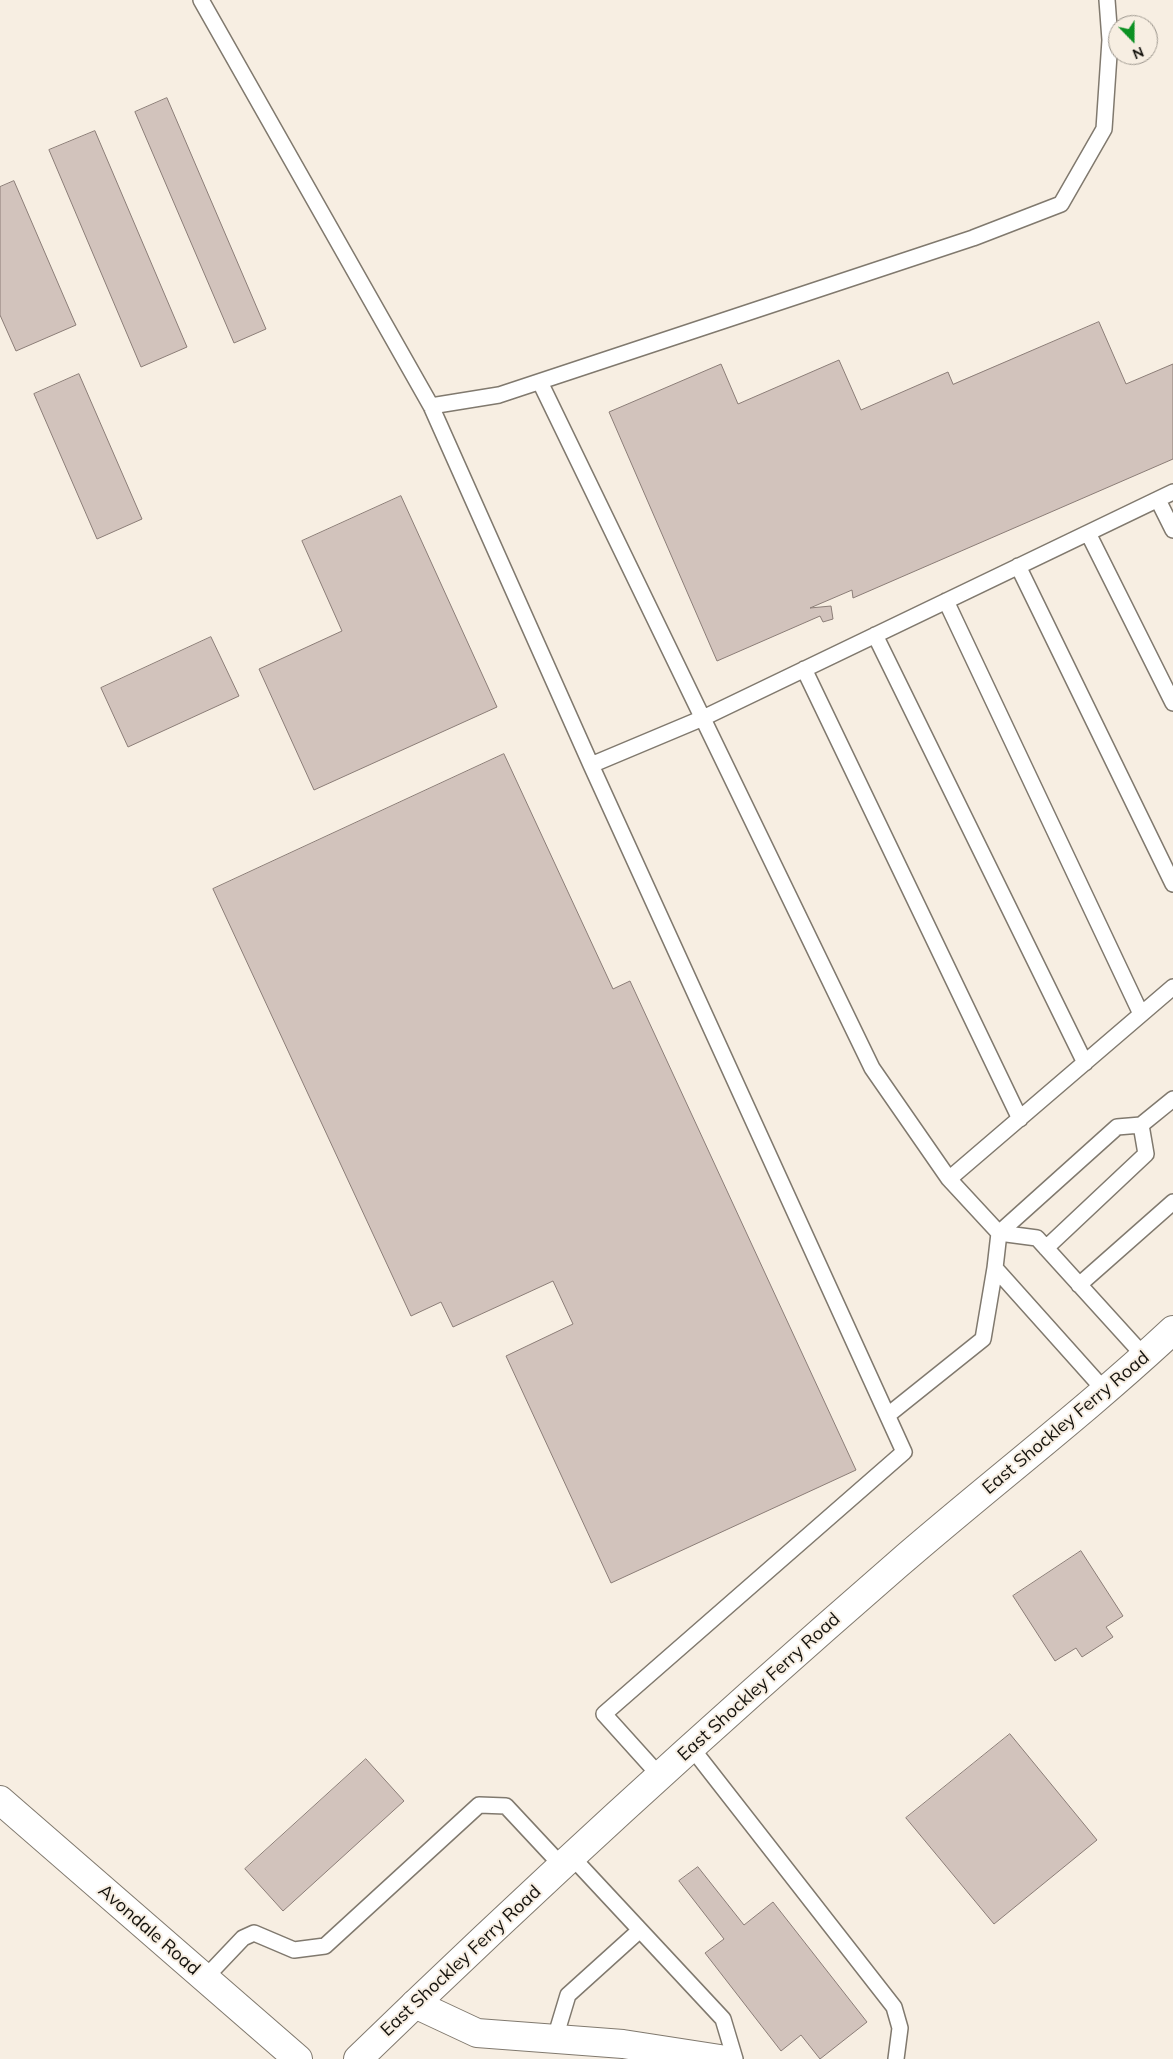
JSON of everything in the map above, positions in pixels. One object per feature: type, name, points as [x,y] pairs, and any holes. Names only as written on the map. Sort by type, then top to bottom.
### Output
[{"type":"main road","name":"East Shockley Ferry Road","points":[[358,2059],[414,2004],[659,1775],[898,1563],[1106,1392],[1173,1330]]},
{"type":"main road","name":"Avondale Road","points":[[0,1800],[298,2059]]},
{"type":"main road","points":[[414,2004],[477,2032],[624,2044],[720,2059]]},
{"type":"lane","points":[[201,0],[431,406],[591,765],[904,1452],[604,1714],[659,1775]]},
{"type":"lane","points":[[431,406],[498,396],[974,238],[1061,204],[1104,128],[1110,40],[1107,0]]},
{"type":"lane","points":[[540,382],[872,1068],[949,1179],[999,1233],[1037,1238],[1145,1357]]},
{"type":"lane","points":[[591,765],[703,718],[1173,492]]},
{"type":"lane","points":[[1158,500],[1173,530]]},
{"type":"lane","points":[[1088,532],[1173,703]]},
{"type":"lane","points":[[1018,566],[1173,884]]},
{"type":"lane","points":[[946,601],[1141,1014]]},
{"type":"lane","points":[[875,635],[1085,1063]]},
{"type":"lane","points":[[804,669],[1020,1119]]},
{"type":"lane","points":[[949,1179],[1141,1014],[1170,995]]},
{"type":"lane","points":[[888,1416],[983,1339],[999,1233],[1117,1128],[1141,1125],[1173,1099]]},
{"type":"lane","points":[[1046,1248],[1146,1154],[1141,1125]]},
{"type":"lane","points":[[1080,1285],[1173,1202]]},
{"type":"lane","points":[[995,1268],[1106,1392]]},
{"type":"lane","points":[[691,1747],[894,2007],[900,2028],[896,2059]]},
{"type":"lane","points":[[205,1978],[243,1938],[254,1933],[294,1950],[325,1946],[479,1806],[506,1806],[640,1930],[723,2019],[735,2059]]},
{"type":"lane","points":[[555,2038],[568,1995],[640,1930]]},
{"type":"building","points":[[167,98],[266,329],[234,343],[135,112]]},
{"type":"building","points":[[95,131],[187,347],[141,367],[49,150]]},
{"type":"building","points":[[14,181],[76,325],[16,351],[0,315],[0,187]]},
{"type":"building","points":[[1099,322],[1126,384],[1173,364],[1173,459],[853,598],[852,590],[810,608],[831,606],[833,619],[823,622],[820,616],[717,661],[609,412],[721,364],[738,404],[839,360],[861,410],[948,372],[953,384]]},
{"type":"building","points":[[79,374],[142,519],[97,539],[34,394]]},
{"type":"building","points":[[401,496],[497,707],[314,790],[259,669],[342,631],[302,541]]},
{"type":"building","points":[[211,637],[239,696],[128,747],[101,688]]},
{"type":"building","points":[[504,754],[613,989],[630,981],[856,1470],[611,1583],[506,1356],[573,1324],[553,1281],[453,1327],[441,1302],[411,1316],[213,889]]},
{"type":"building","points":[[1081,1551],[1123,1616],[1106,1627],[1113,1637],[1082,1657],[1076,1648],[1055,1661],[1013,1596]]},
{"type":"building","points":[[1010,1734],[1097,1840],[994,1924],[906,1818]]},
{"type":"building","points":[[366,1759],[404,1801],[283,1911],[245,1869]]},
{"type":"building","points":[[698,1867],[744,1925],[773,1902],[867,2022],[820,2059],[801,2035],[781,2051],[705,1953],[724,1939],[679,1881]]}]
